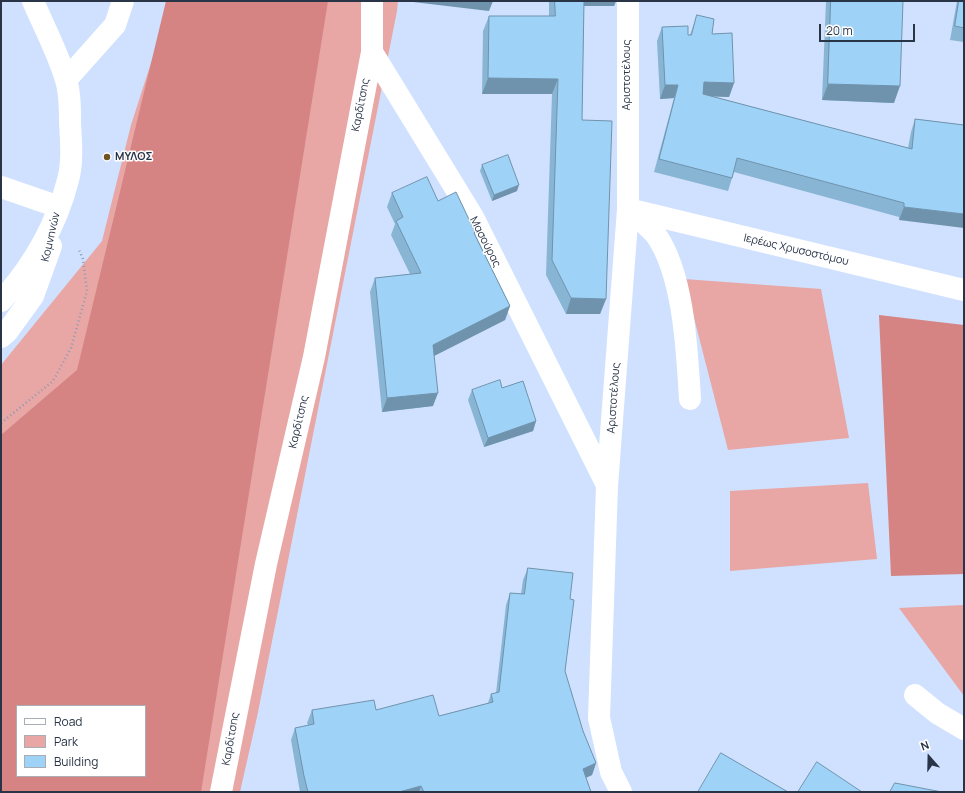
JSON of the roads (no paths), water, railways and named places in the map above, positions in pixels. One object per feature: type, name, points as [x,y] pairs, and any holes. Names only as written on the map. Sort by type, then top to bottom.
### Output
[{"type":"street","points":[[1,187],[59,207],[68,179],[71,145],[69,98],[66,80],[34,1]]},
{"type":"street","points":[[66,80],[115,25],[123,1]]},
{"type":"street","points":[[372,1],[372,52]]},
{"type":"street","name":"Αριστοτέλους","points":[[621,792],[611,772],[599,718],[608,486],[628,209],[628,1]]},
{"type":"street","name":"Μασούρας","points":[[372,52],[472,218],[608,486]]},
{"type":"street","name":"Καρδίτσης","points":[[221,792],[266,564],[314,357],[372,52]]},
{"type":"street","name":"Κομνηνών","points":[[1,301],[13,288],[39,251],[59,207]]},
{"type":"street","name":"Κομνηνών","points":[[1,337],[7,332],[33,296],[48,255],[59,207]]},
{"type":"street","points":[[628,209],[655,235],[669,263],[685,329],[690,399]]},
{"type":"street","name":"Ιερέως Χρυσοστόμου","points":[[628,209],[964,290]]},
{"type":"street","points":[[915,695],[937,713],[964,729]]},
{"type":"place","name":"ΜΥΛΟΣ","points":[[107,157]]}]
